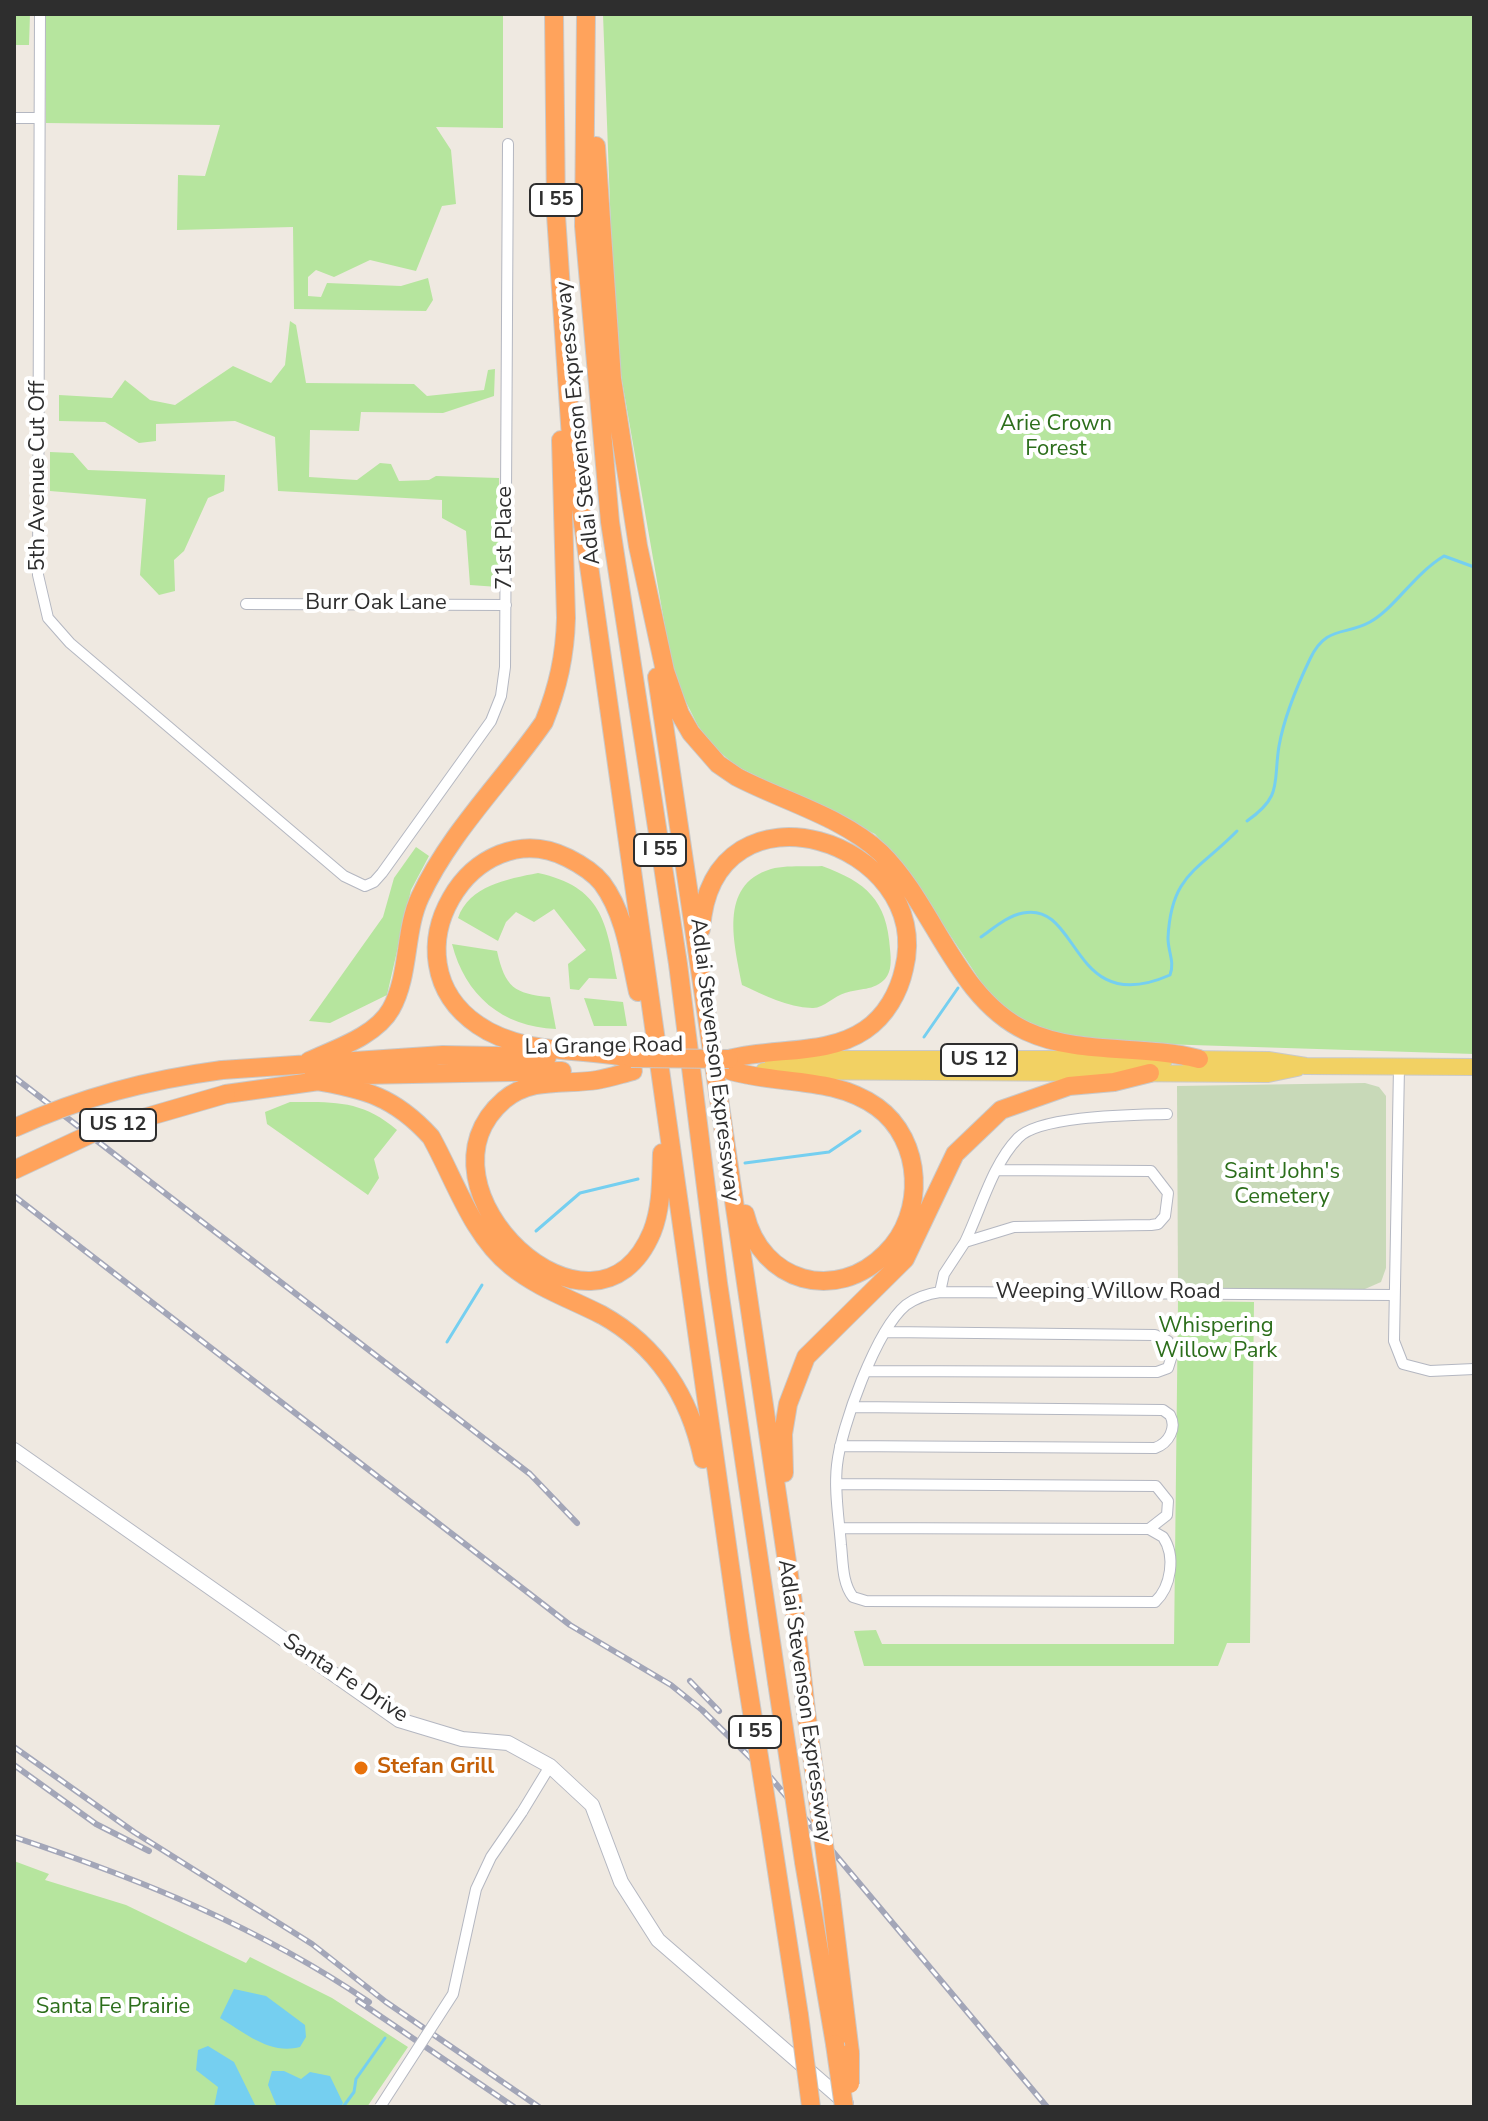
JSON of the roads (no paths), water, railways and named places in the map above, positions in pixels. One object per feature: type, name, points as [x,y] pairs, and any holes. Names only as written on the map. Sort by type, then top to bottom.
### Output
[{"type":"highway","name":"Adlai Stevenson Expressway","points":[[554,14],[556,215],[565,385],[663,1103],[811,2107]]},
{"type":"highway","name":"Adlai Stevenson Expressway","points":[[586,14],[584,226],[610,522],[678,964],[718,1283],[804,1862],[842,2049]]},
{"type":"highway","points":[[585,108],[596,148],[612,379],[796,1623],[831,1897],[848,2107]]},
{"type":"highway","points":[[310,1071],[365,1034],[391,1011],[407,958],[419,900],[444,853],[544,722],[554,697],[565,648],[561,447],[565,385]]},
{"type":"highway","points":[[638,546],[672,694],[691,733],[718,764],[737,777],[868,842],[896,870],[981,996],[1009,1021],[1067,1046],[1170,1052],[1199,1059]]},
{"type":"highway","points":[[703,991],[701,932],[705,903],[719,871],[738,851],[773,837],[817,839],[843,849],[875,874],[896,904],[907,944],[903,973],[891,1001],[865,1030],[840,1042],[760,1065],[730,1065]]},
{"type":"highway","points":[[594,1065],[495,1035],[460,1009],[447,990],[438,967],[436,944],[440,920],[449,899],[475,868],[514,852],[536,850],[559,853],[600,880],[614,901],[638,992],[655,1032]]},
{"type":"highway","name":"La Grange Road","points":[[14,1128],[98,1094],[154,1079],[222,1070],[310,1071],[443,1055],[594,1065],[730,1065]]},
{"type":"highway","points":[[594,1065],[555,1081],[524,1088],[504,1099],[488,1119],[477,1146],[478,1182],[497,1225],[529,1259],[557,1276],[582,1281],[605,1277],[629,1264],[644,1245],[652,1231],[661,1186],[663,1103]]},
{"type":"highway","points":[[721,1118],[748,1229],[770,1261],[798,1278],[836,1280],[859,1273],[889,1252],[909,1211],[914,1189],[912,1154],[893,1123],[877,1107],[845,1091],[760,1065],[730,1065]]},
{"type":"highway","points":[[310,1071],[402,1109],[431,1137],[490,1247],[534,1283],[631,1333],[668,1373],[697,1430],[736,1610]]},
{"type":"highway","name":"La Grange Road","points":[[14,1170],[95,1132],[310,1071]]},
{"type":"highway","points":[[796,1623],[799,1597],[783,1434],[788,1404],[806,1357],[905,1259],[955,1154],[1001,1110],[1069,1086],[1114,1082],[1150,1073]]},
{"type":"main road","name":"US 12","points":[[760,1065],[1199,1059],[1268,1060],[1306,1066],[1474,1067]]},
{"type":"main road","name":"US 12","points":[[760,1065],[1268,1074],[1306,1066]]},
{"type":"street","name":"5th Avenue Cut Off","points":[[40,14],[38,575],[48,618],[70,643],[127,693],[344,876],[365,886]]},
{"type":"street","points":[[14,118],[39,118]]},
{"type":"street","name":"71st Place","points":[[365,886],[382,873],[491,721],[501,696],[505,667],[506,605],[508,144]]},
{"type":"street","name":"Burr Oak Lane","points":[[246,604],[506,605]]},
{"type":"street","points":[[1399,1067],[1394,1341],[1403,1364],[1430,1371],[1474,1369]]},
{"type":"street","points":[[940,1292],[944,1274],[965,1242],[997,1170],[1021,1135],[1036,1128],[1088,1118],[1167,1114]]},
{"type":"street","points":[[965,1242],[1014,1227],[1151,1225],[1158,1224],[1165,1216],[1168,1193],[1151,1171],[997,1170]]},
{"type":"street","name":"Weeping Willow Road","points":[[1149,1529],[1163,1537],[1169,1550],[1167,1586],[1155,1602],[866,1601],[853,1597],[845,1582],[836,1484],[840,1446],[867,1371],[887,1332],[908,1304],[940,1292],[1394,1295]]},
{"type":"street","points":[[867,1371],[1157,1372],[1168,1368],[1172,1355],[1168,1341],[1155,1335],[887,1332]]},
{"type":"street","points":[[840,1446],[1155,1448],[1168,1439],[1173,1425],[1170,1415],[1163,1410],[852,1407]]},
{"type":"street","name":"Santa Fe Drive","points":[[14,1450],[399,1720],[462,1739],[508,1743],[550,1766],[592,1805],[621,1882],[658,1940],[848,2107]]},
{"type":"street","points":[[836,1484],[1151,1485],[1161,1488],[1168,1508],[1164,1521],[1149,1529],[840,1528]]},
{"type":"street","points":[[380,2107],[453,1994],[479,1881],[550,1766]]},
{"type":"water","points":[[234,1989],[266,1996],[305,2025],[306,2037],[300,2047],[289,2049],[268,2045],[220,2018]]},
{"type":"water","points":[[208,2046],[234,2062],[256,2107],[214,2107],[218,2087],[196,2070],[198,2050]]},
{"type":"water","points":[[272,2071],[284,2071],[301,2079],[310,2072],[330,2076],[343,2103],[341,2107],[277,2107],[268,2085]]},
{"type":"waterway","points":[[1247,821],[1271,796],[1288,713],[1316,648],[1329,636],[1361,626],[1379,616],[1423,572],[1444,556],[1474,567]]},
{"type":"waterway","points":[[981,937],[1017,915],[1042,914],[1056,924],[1095,972],[1113,982],[1137,984],[1170,975],[1170,917],[1181,887],[1237,831]]},
{"type":"waterway","points":[[924,1037],[958,988]]},
{"type":"waterway","points":[[745,1163],[829,1152],[860,1131]]},
{"type":"waterway","points":[[536,1231],[580,1193],[638,1179]]},
{"type":"waterway","points":[[447,1342],[482,1285]]},
{"type":"waterway","points":[[343,2107],[354,2092],[356,2079],[385,2038]]},
{"type":"railway","points":[[14,1077],[530,1474],[577,1523]]},
{"type":"railway","points":[[14,1196],[570,1625],[671,1685],[702,1710],[771,1778],[1047,2107]]},
{"type":"railway","points":[[690,1681],[719,1711]]},
{"type":"railway","points":[[14,1747],[134,1832],[312,1944],[386,2002],[539,2107]]},
{"type":"railway","points":[[14,1765],[96,1824],[149,1851]]},
{"type":"railway","points":[[14,1837],[198,1907],[285,1950],[369,2002]]},
{"type":"railway","points":[[358,2001],[514,2107]]},
{"type":"place","name":"Stefan Grill","points":[[361,1768]]},
{"type":"park label","name":"Arie Crown Forest","points":[[1056,438]]},
{"type":"park label","name":"Saint John's Cemetery","points":[[1282,1186]]},
{"type":"park label","name":"Whispering Willow Park","points":[[1216,1340]]},
{"type":"park label","name":"Santa Fe Prairie","points":[[113,2008]]}]
